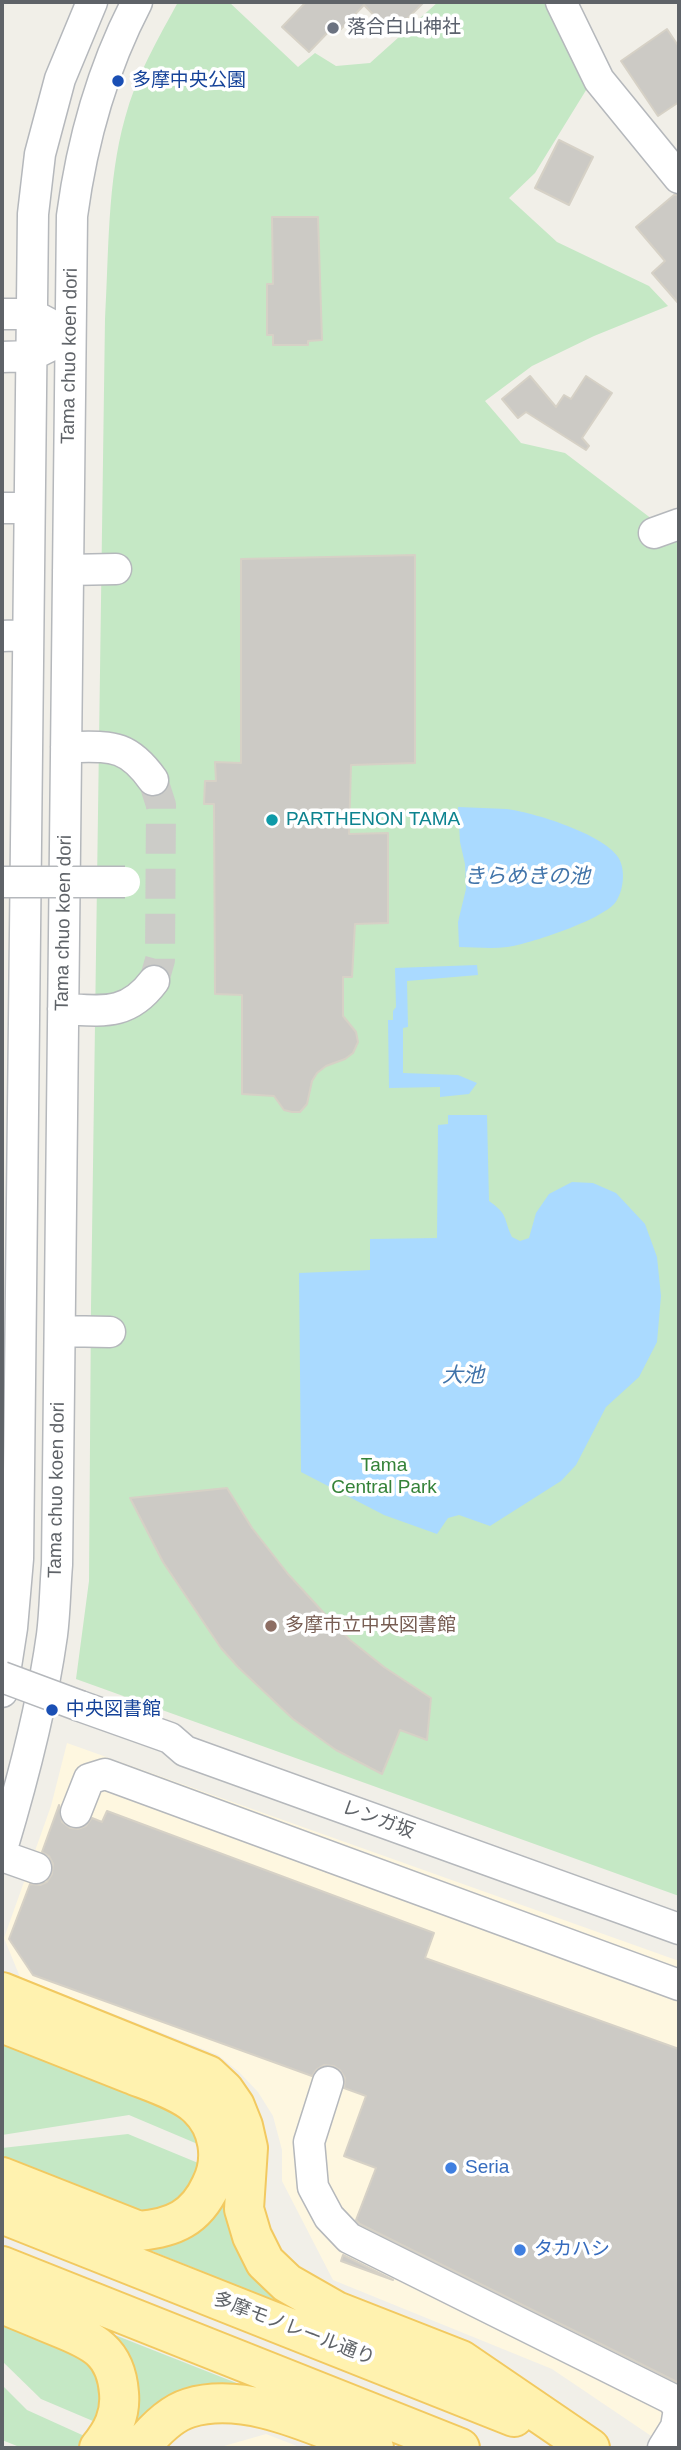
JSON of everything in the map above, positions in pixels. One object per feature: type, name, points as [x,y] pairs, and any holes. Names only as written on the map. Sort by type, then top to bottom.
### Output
[{"type":"main road","points":[[2,1992],[208,2075],[224,2090],[235,2106],[243,2126],[248,2148],[244,2209],[252,2236],[265,2262],[287,2283],[336,2311],[461,2360],[587,2448]]},
{"type":"main road","points":[[2,2023],[167,2089],[197,2105],[211,2122],[219,2149],[216,2176],[204,2201],[184,2219],[162,2229],[139,2231],[2,2178]]},
{"type":"main road","name":"多摩モノレール通り","points":[[2,2214],[483,2403],[587,2448]]},
{"type":"main road","points":[[2,2266],[460,2448]]},
{"type":"main road","points":[[2,2304],[91,2340],[105,2353],[115,2368],[120,2400],[117,2418],[110,2434],[99,2448]]},
{"type":"main road","points":[[140,2448],[155,2429],[186,2408],[220,2402],[266,2408],[374,2448]]},
{"type":"street","name":"Tama chuo koen dori","points":[[2,1692],[12,1628],[18,1559],[16,314],[40,154],[60,79],[92,2]]},
{"type":"street","name":"Tama chuo koen dori","points":[[2,1849],[37,1718],[52,1634],[57,1565],[72,216],[79,162],[98,92],[137,2]]},
{"type":"street","points":[[561,2],[599,80],[679,178]]},
{"type":"street","points":[[16,314],[70,334]]},
{"type":"street","points":[[16,357],[70,334]]},
{"type":"street","points":[[68,570],[116,569]]},
{"type":"street","points":[[66,747],[107,747],[127,752],[142,763],[153,780]]},
{"type":"street","points":[[2,882],[125,882]]},
{"type":"street","points":[[63,1009],[102,1010],[132,1004],[142,997],[154,981]]},
{"type":"street","points":[[60,1331],[110,1332]]},
{"type":"street","name":"レンガ坂","points":[[2,1677],[170,1738],[186,1751],[679,1929]]},
{"type":"street","points":[[76,1812],[89,1780],[105,1774],[679,1985]]},
{"type":"street","points":[[2,1856],[37,1868]]},
{"type":"street","points":[[328,2082],[309,2142],[313,2188],[329,2217],[349,2238],[672,2399],[679,2409],[678,2418],[676,2427],[663,2448]]},
{"type":"shaded area","points":[[67,1743],[679,1961],[679,2448],[669,2448],[552,2369],[333,2280],[282,2181],[282,2150],[273,2116],[258,2092],[239,2072],[218,2055],[20,1977],[4,1938],[51,1806]]},
{"type":"shaded area","points":[[266,2434],[302,2448],[217,2448]]},
{"type":"green space","name":"Tama Central Park","points":[[178,2],[229,2],[298,67],[315,53],[336,66],[370,63],[438,2],[546,2],[588,87],[535,173],[509,198],[557,242],[649,286],[668,306],[594,336],[532,366],[485,401],[521,443],[565,453],[673,535],[679,534],[679,1896],[76,1679],[89,1581],[105,319],[110,218],[119,142],[130,102],[148,58]]},
{"type":"green space","points":[[2,2041],[185,2116],[200,2145],[129,2115],[2,2135]]},
{"type":"green space","points":[[128,2134],[203,2165],[199,2180],[155,2219],[2,2166],[2,2148]]},
{"type":"green space","points":[[238,2175],[305,2313],[122,2239]]},
{"type":"green space","points":[[2,2315],[85,2350],[102,2377],[100,2424],[41,2399],[2,2361]]},
{"type":"green space","points":[[97,2328],[305,2410],[246,2396],[126,2448]]},
{"type":"green space","points":[[2,2385],[27,2410],[91,2439],[79,2448],[22,2448],[2,2440]]},
{"type":"water","name":"きらめきの池","points":[[458,807],[518,811],[549,819],[598,840],[610,848],[621,862],[623,880],[618,898],[607,910],[595,917],[532,941],[501,948],[459,947],[458,922],[466,889]]},
{"type":"water","points":[[477,965],[478,975],[407,981],[408,1027],[403,1028],[403,1073],[458,1075],[477,1083],[469,1094],[440,1097],[440,1087],[389,1088],[388,1020],[393,1020],[396,1007],[395,968]]},
{"type":"water","name":"大池","points":[[448,1115],[487,1115],[489,1201],[503,1214],[512,1237],[520,1241],[529,1238],[536,1213],[549,1194],[572,1182],[593,1183],[616,1193],[645,1224],[657,1257],[661,1296],[657,1342],[639,1377],[606,1407],[576,1465],[561,1481],[490,1526],[459,1515],[448,1518],[437,1534],[384,1515],[301,1472],[299,1273],[370,1270],[370,1239],[437,1238],[438,1125],[448,1124]]},
{"type":"building","points":[[306,2],[424,2],[392,34],[364,5],[339,31],[334,26],[309,52],[282,27]]},
{"type":"building","points":[[667,29],[679,47],[679,102],[658,116],[621,61]]},
{"type":"building","points":[[559,140],[593,157],[569,205],[535,188]]},
{"type":"building","points":[[674,195],[679,195],[679,304],[652,273],[665,261],[636,227]]},
{"type":"building","points":[[272,217],[318,217],[322,340],[308,341],[308,345],[273,345],[273,335],[267,335],[267,284],[273,284]]},
{"type":"building","points":[[530,376],[556,407],[564,395],[571,399],[586,376],[612,393],[582,438],[589,446],[586,450],[526,412],[518,418],[502,399]]},
{"type":"building","name":"PARTHENON TAMA","points":[[415,555],[415,763],[351,765],[349,834],[388,833],[388,923],[355,924],[352,977],[343,977],[343,1016],[356,1032],[358,1042],[353,1053],[317,1073],[312,1081],[307,1104],[300,1112],[292,1112],[284,1110],[274,1096],[242,1094],[242,995],[215,994],[214,804],[204,804],[205,781],[216,781],[215,762],[241,763],[241,559]]},
{"type":"building","name":"多摩市立中央図書館","points":[[227,1488],[252,1528],[288,1574],[350,1640],[384,1667],[431,1698],[427,1740],[400,1730],[382,1774],[336,1750],[293,1719],[238,1667],[221,1648],[163,1562],[130,1498]]},
{"type":"building","points":[[59,1805],[62,1822],[70,1828],[86,1826],[92,1818],[102,1822],[107,1811],[434,1933],[425,1958],[679,2049],[679,2383],[360,2224],[356,2220],[376,2168],[344,2156],[366,2096],[344,2088],[345,2078],[334,2066],[324,2065],[312,2076],[33,1975],[9,1939],[30,1884],[40,1885],[47,1882],[52,1874],[53,1864],[49,1856],[42,1852]]},
{"type":"building","points":[[343,2255],[393,2280],[341,2261]]},
{"type":"tunnel","points":[[153,780],[161,805],[160,960],[154,981]]},
{"type":"place","name":"落合白山神社","points":[[333,28]]},
{"type":"place","name":"多摩中央公園","points":[[118,81]]},
{"type":"place","name":"PARTHENON TAMA","points":[[272,820]]},
{"type":"place","name":"多摩市立中央図書館","points":[[271,1626]]},
{"type":"place","name":"中央図書館","points":[[52,1710]]},
{"type":"place","name":"Seria","points":[[451,2168]]},
{"type":"place","name":"タカハシ","points":[[520,2250]]}]
